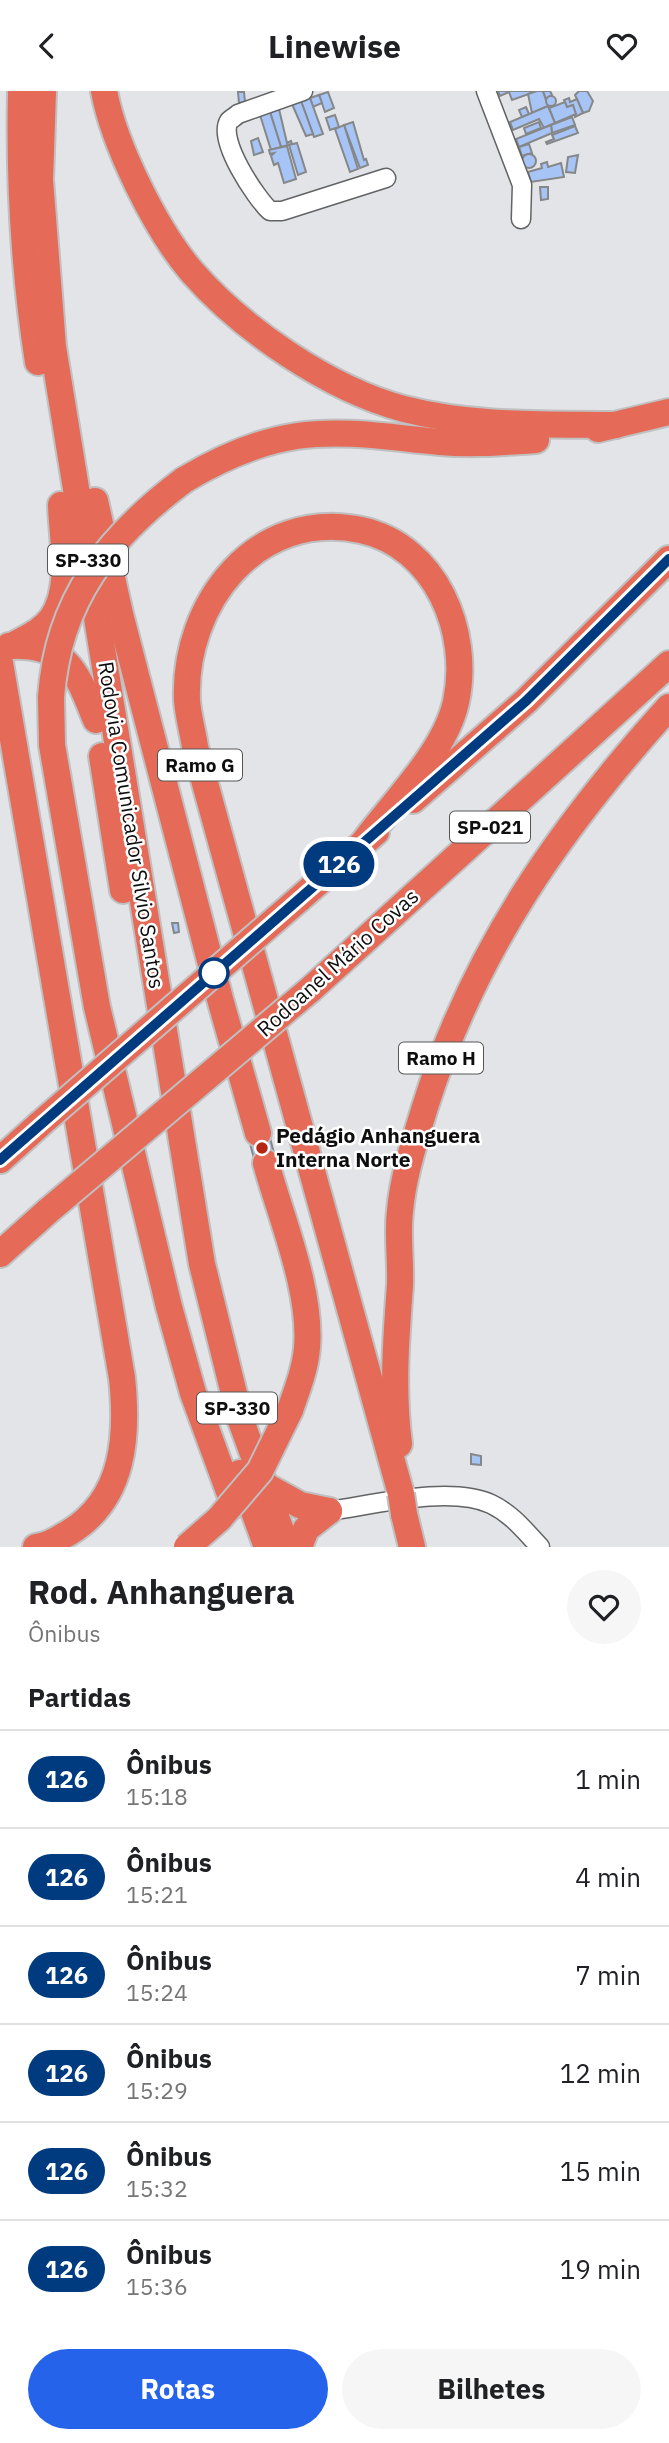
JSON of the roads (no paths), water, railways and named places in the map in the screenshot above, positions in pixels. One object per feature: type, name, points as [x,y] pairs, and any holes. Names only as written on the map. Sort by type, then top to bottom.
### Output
[{"type":"highway","name":"Rodovia Comunicador Silvio Santos","points":[[21,91],[19,156],[30,306],[164,1140],[202,1346],[223,1423],[267,1547]]},
{"type":"highway","name":"Rodovia Comunicador Silvio Santos","points":[[43,91],[40,180],[53,347],[202,1264],[240,1418],[261,1484],[287,1547]]},
{"type":"highway","points":[[104,91],[139,190],[191,271],[244,322],[308,366],[359,393],[403,408],[454,419],[503,424],[616,425]]},
{"type":"highway","points":[[47,273],[120,614],[220,999],[258,1133]]},
{"type":"highway","points":[[252,1547],[213,1453],[193,1393],[134,1171],[80,921],[52,744],[51,697],[57,644],[89,575],[117,538],[154,502],[184,480],[215,462],[251,447],[297,436],[347,433],[486,443],[564,437],[669,411]]},
{"type":"highway","points":[[4,652],[38,631],[52,618],[60,599],[64,577],[61,505]]},
{"type":"highway","name":"Ramo G","points":[[364,842],[428,761],[443,737],[456,703],[459,647],[452,616],[442,594],[424,568],[389,541],[361,530],[301,530],[277,538],[255,552],[229,575],[208,603],[196,628],[187,701],[195,747],[400,1488]]},
{"type":"highway","points":[[0,1160],[526,701],[669,559]]},
{"type":"highway","points":[[4,652],[43,648],[67,661],[80,680],[96,720]]},
{"type":"highway","points":[[4,652],[120,1364],[126,1417],[124,1446],[117,1476],[96,1510],[77,1528],[48,1545],[36,1547]]},
{"type":"highway","name":"Rodoanel Mário Covas","points":[[0,1254],[311,989],[669,664]]},
{"type":"highway","name":"Ramo H","points":[[400,1488],[395,1380],[400,1210],[414,1144],[438,1065],[469,989],[511,914],[614,768],[669,707]]},
{"type":"highway","points":[[187,1547],[219,1519],[260,1471],[290,1410],[303,1368],[307,1346],[306,1313],[266,1163]]},
{"type":"highway","points":[[261,1484],[300,1505],[329,1511]]},
{"type":"highway","points":[[400,1488],[412,1547]]},
{"type":"highway","points":[[299,1547],[306,1529],[329,1511]]},
{"type":"street","points":[[303,91],[238,114],[229,121],[227,129],[234,157],[260,202],[270,211],[282,211],[386,178]]},
{"type":"street","points":[[486,91],[522,185],[521,219]]},
{"type":"street","points":[[329,1511],[442,1497],[466,1497],[490,1504],[514,1518],[540,1547]]},
{"type":"place","name":"Pedágio Anhanguera Interna Norte","points":[[262,1148]]}]
